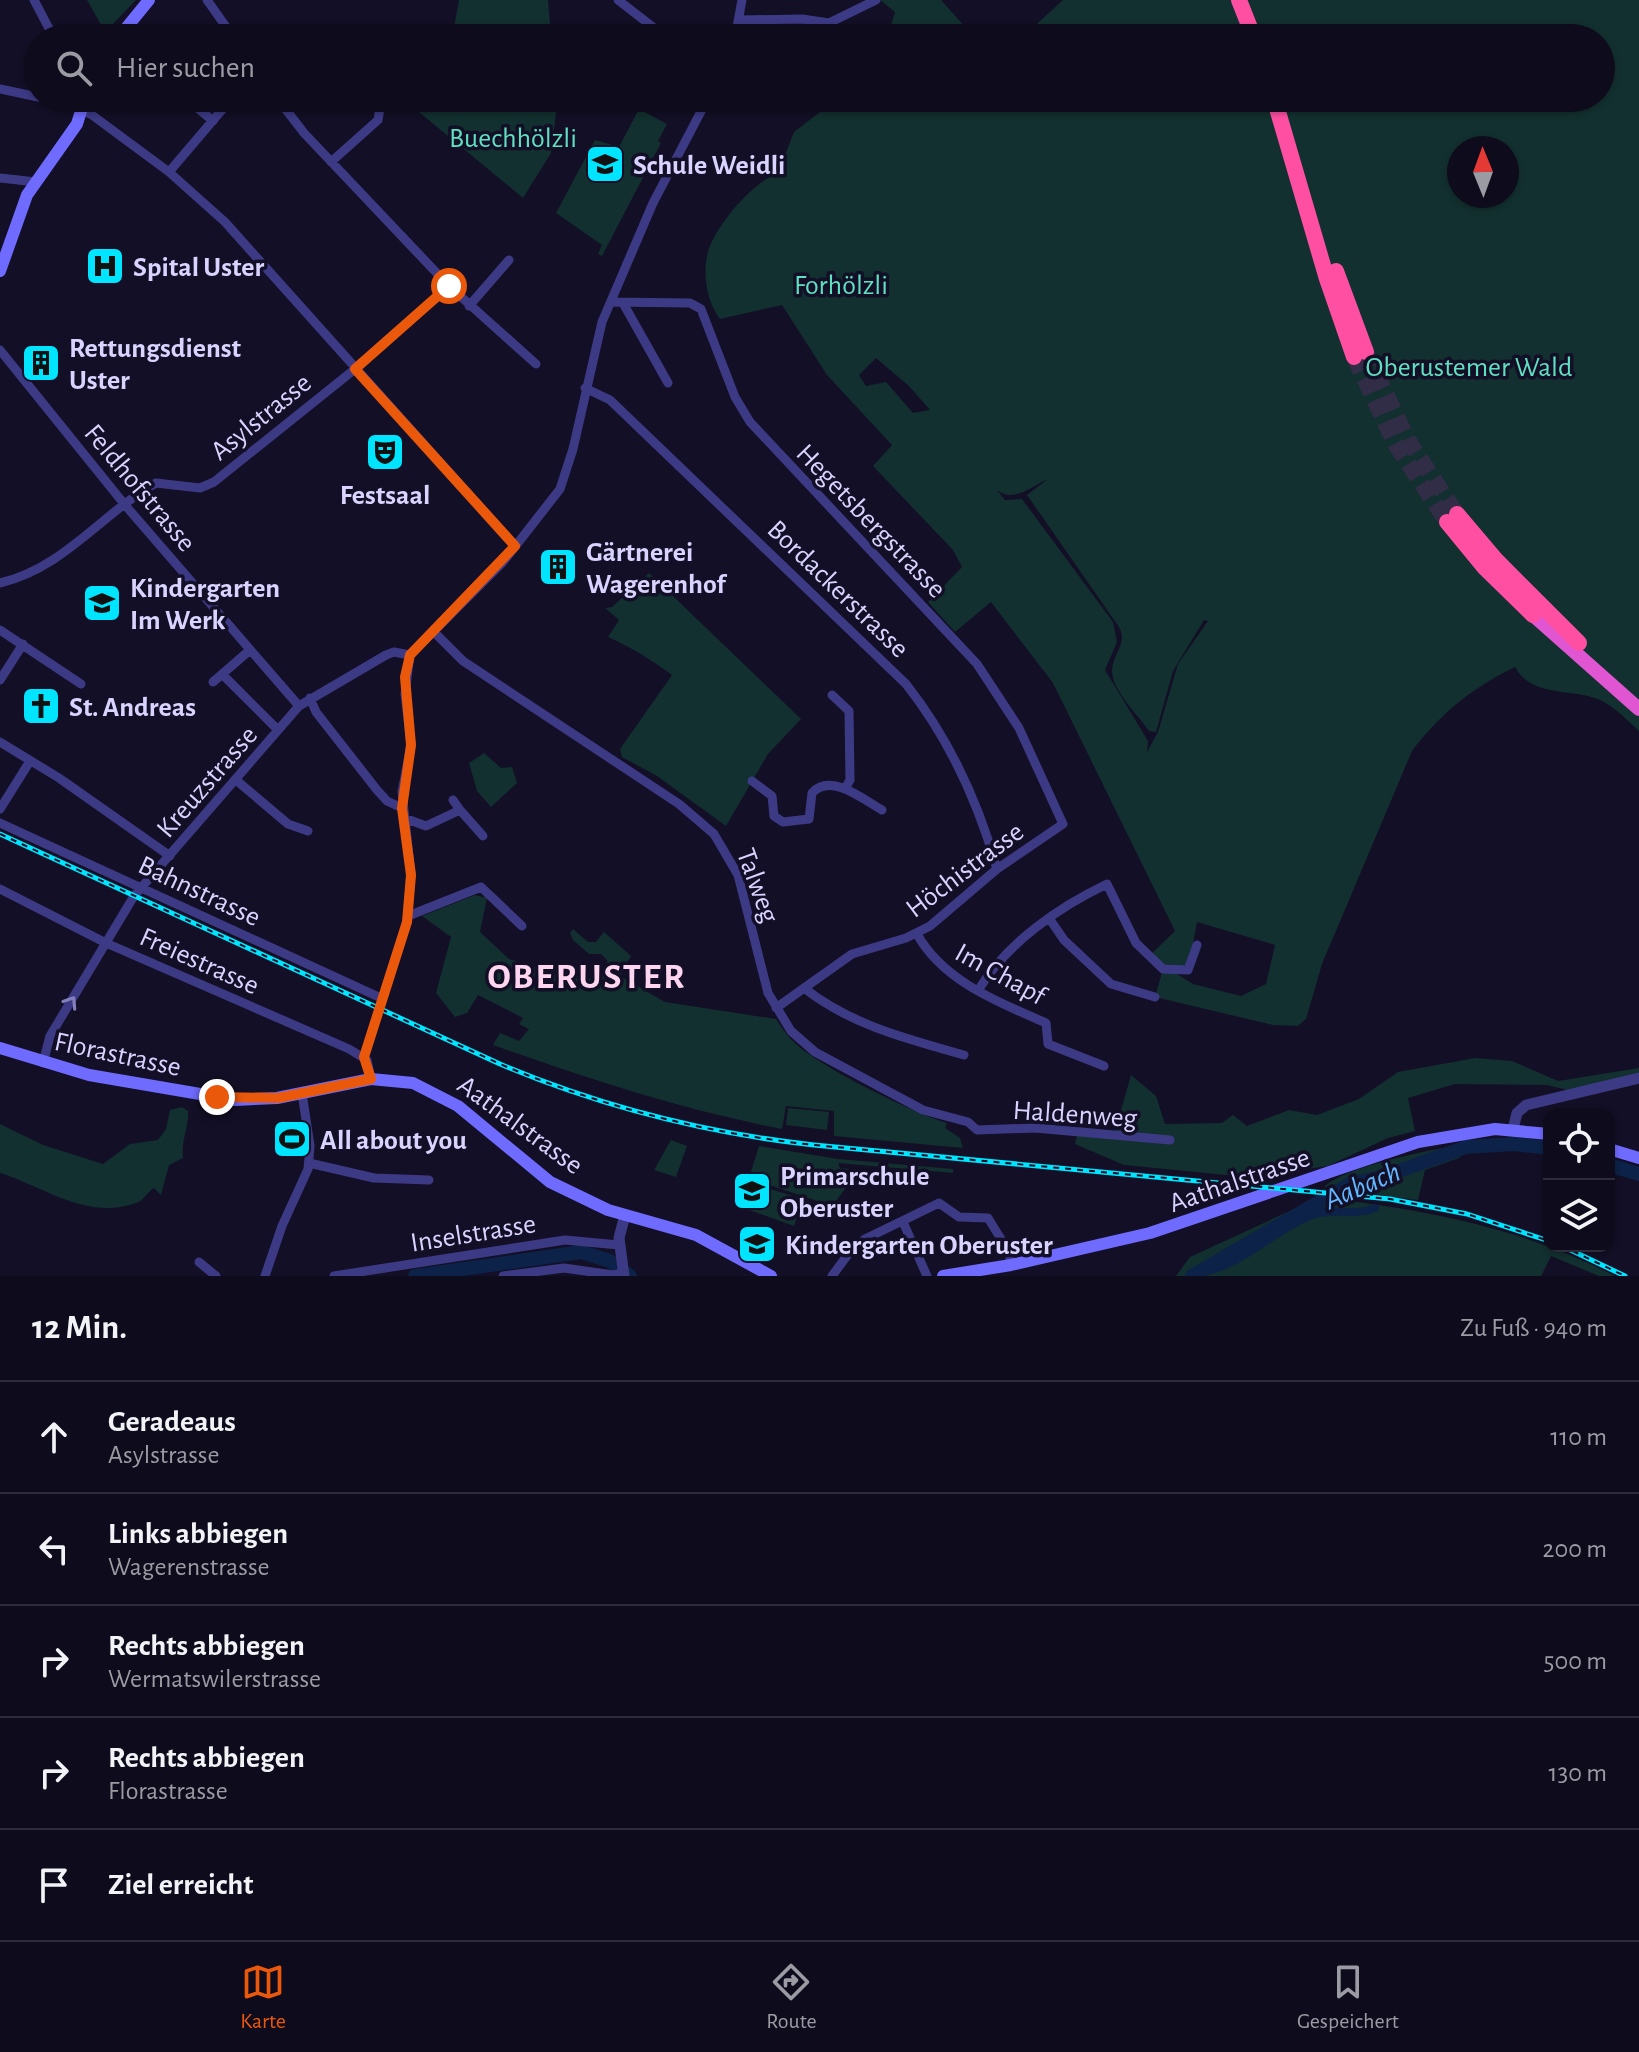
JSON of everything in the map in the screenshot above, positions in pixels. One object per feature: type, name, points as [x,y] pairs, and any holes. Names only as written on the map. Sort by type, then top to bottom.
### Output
[{"type":"highway","points":[[1239,0],[1248,24]]},
{"type":"highway","points":[[1251,0],[1260,24]]},
{"type":"highway","points":[[1278,112],[1327,279],[1360,355],[1289,112]]},
{"type":"highway","points":[[1639,701],[1452,518],[1484,567],[1639,709]]},
{"type":"main road","points":[[129,24],[149,0]]},
{"type":"main road","points":[[0,271],[18,213],[77,124],[80,112]]},
{"type":"main road","name":"Florastrasse","points":[[0,1048],[89,1075],[235,1100],[259,1100],[371,1079]]},
{"type":"main road","name":"Aathalstrasse","points":[[371,1079],[400,1080],[442,1095],[531,1169],[592,1203],[696,1235],[771,1276]]},
{"type":"main road","name":"Aathalstrasse","points":[[943,1276],[1011,1265],[1175,1226],[1418,1142],[1476,1131],[1513,1129],[1543,1133]]},
{"type":"main road","points":[[1615,1151],[1639,1158]]},
{"type":"street","points":[[34,0],[47,24]]},
{"type":"street","points":[[207,0],[224,24]]},
{"type":"street","points":[[618,0],[649,24]]},
{"type":"street","points":[[739,24],[742,0]]},
{"type":"street","points":[[740,20],[802,19],[829,23],[876,0]]},
{"type":"street","points":[[0,89],[24,94]]},
{"type":"street","points":[[93,112],[169,172],[225,222],[515,546]]},
{"type":"street","points":[[202,112],[213,121]]},
{"type":"street","points":[[169,172],[220,112]]},
{"type":"street","points":[[289,112],[331,162],[449,286],[536,364]]},
{"type":"street","points":[[331,162],[378,120],[379,112]]},
{"type":"street","points":[[371,1079],[364,1057],[408,916],[411,875],[403,813],[411,745],[405,677],[410,655],[515,546],[560,489],[573,449],[596,340],[653,203],[701,112]]},
{"type":"street","points":[[0,178],[36,182]]},
{"type":"street","points":[[469,306],[509,260]]},
{"type":"street","name":"Asylstrasse","points":[[0,583],[47,565],[156,483],[206,487],[355,369],[449,286]]},
{"type":"street","name":"Hegetsbergstrasse","points":[[611,302],[690,303],[701,309],[731,389],[750,422],[977,664],[1019,728],[1063,824]]},
{"type":"street","points":[[623,303],[668,383]]},
{"type":"street","name":"Feldhofstrasse","points":[[0,350],[125,505],[299,706]]},
{"type":"street","name":"Bordackerstrasse","points":[[585,388],[610,400],[906,684],[937,725],[958,763],[982,818],[997,869]]},
{"type":"street","points":[[0,630],[81,684]]},
{"type":"street","name":"Talweg","points":[[433,631],[463,661],[679,804],[714,834],[738,875],[765,981],[776,1008],[791,1031],[815,1052],[911,1104],[968,1122],[977,1130]]},
{"type":"street","points":[[0,680],[23,644]]},
{"type":"street","points":[[213,682],[250,650]]},
{"type":"street","name":"Kreuzstrasse","points":[[43,1063],[50,1036],[142,888],[299,706],[394,652],[410,655]]},
{"type":"street","name":"Kreuzstrasse","points":[[222,674],[278,730]]},
{"type":"street","points":[[832,695],[849,711],[850,780],[846,787]]},
{"type":"street","points":[[310,698],[316,712],[377,790],[403,813],[426,826],[460,810]]},
{"type":"street","points":[[0,742],[170,856]]},
{"type":"street","points":[[0,809],[30,761]]},
{"type":"street","points":[[236,780],[288,824],[308,831]]},
{"type":"street","points":[[752,781],[772,796],[774,816],[783,822],[809,819],[816,788],[846,787],[882,810]]},
{"type":"street","points":[[453,800],[483,836]]},
{"type":"street","name":"Bahnstrasse","points":[[0,823],[381,998]]},
{"type":"street","name":"Höchistrasse","points":[[776,1008],[852,954],[917,934],[941,918],[997,869],[1063,824]]},
{"type":"street","points":[[979,989],[994,968],[1049,918],[1107,884],[1136,943],[1163,969],[1188,970],[1197,945]]},
{"type":"street","points":[[408,916],[481,887],[522,926]]},
{"type":"street","name":"Freiestrasse","points":[[0,889],[106,943],[364,1057]]},
{"type":"street","points":[[1049,918],[1072,948],[1111,984],[1155,997]]},
{"type":"street","name":"Im Chapf","points":[[917,934],[940,967],[1046,1023],[1048,1044],[1104,1066]]},
{"type":"street","points":[[804,988],[846,1016],[898,1037],[964,1055]]},
{"type":"street","points":[[1513,1129],[1517,1113],[1526,1105],[1639,1078]]},
{"type":"street","points":[[265,1276],[309,1163],[302,1093]]},
{"type":"street","name":"Haldenweg","points":[[977,1130],[1035,1128],[1170,1140]]},
{"type":"street","points":[[309,1163],[374,1178],[429,1180]]},
{"type":"street","points":[[832,1276],[856,1246],[934,1203],[944,1204],[959,1217],[988,1218],[1009,1252],[1011,1265]]},
{"type":"street","points":[[503,1276],[572,1268],[622,1271],[619,1245],[625,1215]]},
{"type":"street","points":[[903,1222],[927,1276]]},
{"type":"street","name":"Inselstrasse","points":[[334,1276],[565,1240],[619,1245]]},
{"type":"street","points":[[199,1262],[216,1276]]},
{"type":"green space","points":[[87,0],[136,0],[113,24],[100,24]]},
{"type":"green space","name":"Buechhölzli","points":[[459,0],[548,0],[550,24],[455,24]]},
{"type":"green space","points":[[880,0],[941,0],[962,24],[891,24],[895,12]]},
{"type":"green space","points":[[1063,0],[1639,0],[1639,731],[1600,700],[1531,684],[1515,667],[1458,703],[1412,751],[1322,964],[1306,1019],[1298,1026],[1273,1025],[1155,997],[1163,969],[1148,957],[1175,931],[1053,683],[991,602],[955,632],[928,602],[962,567],[953,550],[873,466],[892,445],[827,375],[782,305],[720,319],[712,305],[706,269],[708,252],[718,230],[747,195],[778,173],[794,132],[820,112],[1615,112],[1615,24],[1037,24]],"holes":[[[876,358],[909,386],[930,410],[913,413],[886,382],[866,386],[859,375]],[[1048,479],[1027,495],[1119,627],[1122,638],[1113,664],[1113,677],[1120,693],[1149,731],[1156,732],[1173,671],[1204,620],[1208,621],[1178,664],[1158,732],[1147,752],[1148,741],[1105,670],[1117,642],[1113,622],[1022,499],[1005,500],[997,490],[1003,494],[1016,494]],[[1197,922],[1275,945],[1266,984],[1241,996],[1193,984],[1174,972],[1188,970]]]},
{"type":"green space","name":"Buechhölzli","points":[[419,112],[556,112],[551,153],[523,198]]},
{"type":"green space","points":[[637,112],[645,112],[667,124],[658,141],[661,143],[602,256],[598,254],[602,245],[556,213],[595,140],[619,147]]},
{"type":"green space","points":[[649,573],[801,719],[768,754],[726,826],[657,776],[622,757],[620,749],[672,675],[642,654],[608,637],[619,620],[605,608],[612,607]]},
{"type":"green space","points":[[484,753],[501,768],[512,767],[517,783],[491,807],[477,791],[469,763]]},
{"type":"green space","points":[[475,895],[487,898],[480,932],[509,959],[559,975],[564,968],[562,963],[579,967],[584,976],[592,980],[595,975],[609,971],[607,960],[601,954],[589,954],[573,940],[570,933],[573,929],[588,942],[596,942],[604,932],[631,956],[620,976],[665,1002],[776,1019],[796,1044],[826,1065],[891,1100],[947,1123],[945,1128],[960,1138],[963,1148],[834,1136],[834,1111],[786,1106],[782,1129],[708,1113],[636,1093],[493,1045],[500,1033],[519,1041],[529,1029],[519,1024],[523,1018],[478,995],[467,1013],[455,1017],[436,993],[451,937],[422,916]]},
{"type":"green space","points":[[1475,1058],[1512,1061],[1558,1081],[1639,1068],[1639,1078],[1580,1093],[1547,1085],[1455,1084],[1408,1098],[1415,1131],[1388,1138],[1328,1166],[1247,1177],[1124,1165],[1075,1144],[1079,1127],[1115,1131],[1131,1075],[1156,1096],[1165,1124],[1222,1123],[1233,1115],[1247,1126],[1289,1110],[1317,1115],[1359,1099],[1398,1072]]},
{"type":"green space","points":[[182,1107],[188,1111],[183,1158],[169,1165],[161,1195],[154,1188],[136,1203],[100,1208],[66,1200],[0,1173],[0,1124],[43,1145],[103,1164],[130,1144],[158,1140],[166,1129],[170,1110]]},
{"type":"green space","points":[[788,1108],[829,1112],[827,1130],[786,1125]]},
{"type":"green space","points":[[1512,1139],[1543,1142],[1543,1151],[1519,1146],[1466,1147],[1459,1158],[1425,1170],[1418,1200],[1324,1187],[1359,1169],[1385,1161],[1470,1143]]},
{"type":"green space","points":[[671,1140],[687,1146],[676,1177],[654,1170]]},
{"type":"green space","points":[[759,1146],[838,1159],[953,1169],[953,1173],[838,1163],[840,1168],[860,1170],[832,1206],[749,1178]]},
{"type":"green space","points":[[757,1185],[803,1199],[794,1226],[749,1210]]},
{"type":"green space","points":[[1320,1197],[1472,1223],[1543,1245],[1543,1252],[1562,1252],[1615,1276],[1599,1276],[1551,1256],[1541,1276],[1176,1276],[1190,1257]]},
{"type":"waterway","name":"Aabach","points":[[1192,1276],[1350,1184],[1385,1176],[1466,1147],[1514,1144],[1543,1147]]},
{"type":"waterway","name":"Aabach","points":[[1615,1167],[1639,1174]]},
{"type":"waterway","points":[[1199,1273],[1243,1256],[1312,1215],[1375,1208]]},
{"type":"waterway","name":"Aabach","points":[[415,1276],[581,1252],[610,1261],[630,1276]]},
{"type":"tunnel","points":[[1366,352],[1408,440],[1457,514]]},
{"type":"tunnel","points":[[1354,357],[1395,444],[1447,522]]},
{"type":"railway","points":[[0,834],[500,1064],[577,1093],[654,1116],[733,1133],[814,1145],[1390,1199],[1467,1214],[1543,1239]]},
{"type":"railway","points":[[1575,1252],[1625,1276]]},
{"type":"place","name":"Schule Weidli","points":[[605,164]]},
{"type":"place","name":"Spital Uster","points":[[105,266]]},
{"type":"place","name":"Rettungsdienst Uster","points":[[41,363]]},
{"type":"place","name":"Festsaal","points":[[385,452]]},
{"type":"place","name":"Gärtnerei Wagerenhof","points":[[558,567]]},
{"type":"place","name":"Kindergarten Im Werk","points":[[102,603]]},
{"type":"place","name":"St. Andreas","points":[[41,706]]},
{"type":"place","name":"All about you","points":[[292,1139]]},
{"type":"place","name":"Primarschule Oberuster","points":[[752,1191]]},
{"type":"place","name":"Kindergarten Oberuster","points":[[757,1244]]},
{"type":"district","name":"OBERUSTER","points":[[587,975]]},
{"type":"route","points":[[217,1097],[249,1101],[278,1098],[371,1079],[364,1057],[407,922],[410,899],[411,875],[402,808],[411,745],[405,694],[407,663],[420,642],[455,612],[515,546],[355,369],[449,286]]},
{"type":"park label","name":"Forhölzli","points":[[841,284]]},
{"type":"park label","name":"Oberustemer Wald","points":[[1469,366]]}]
